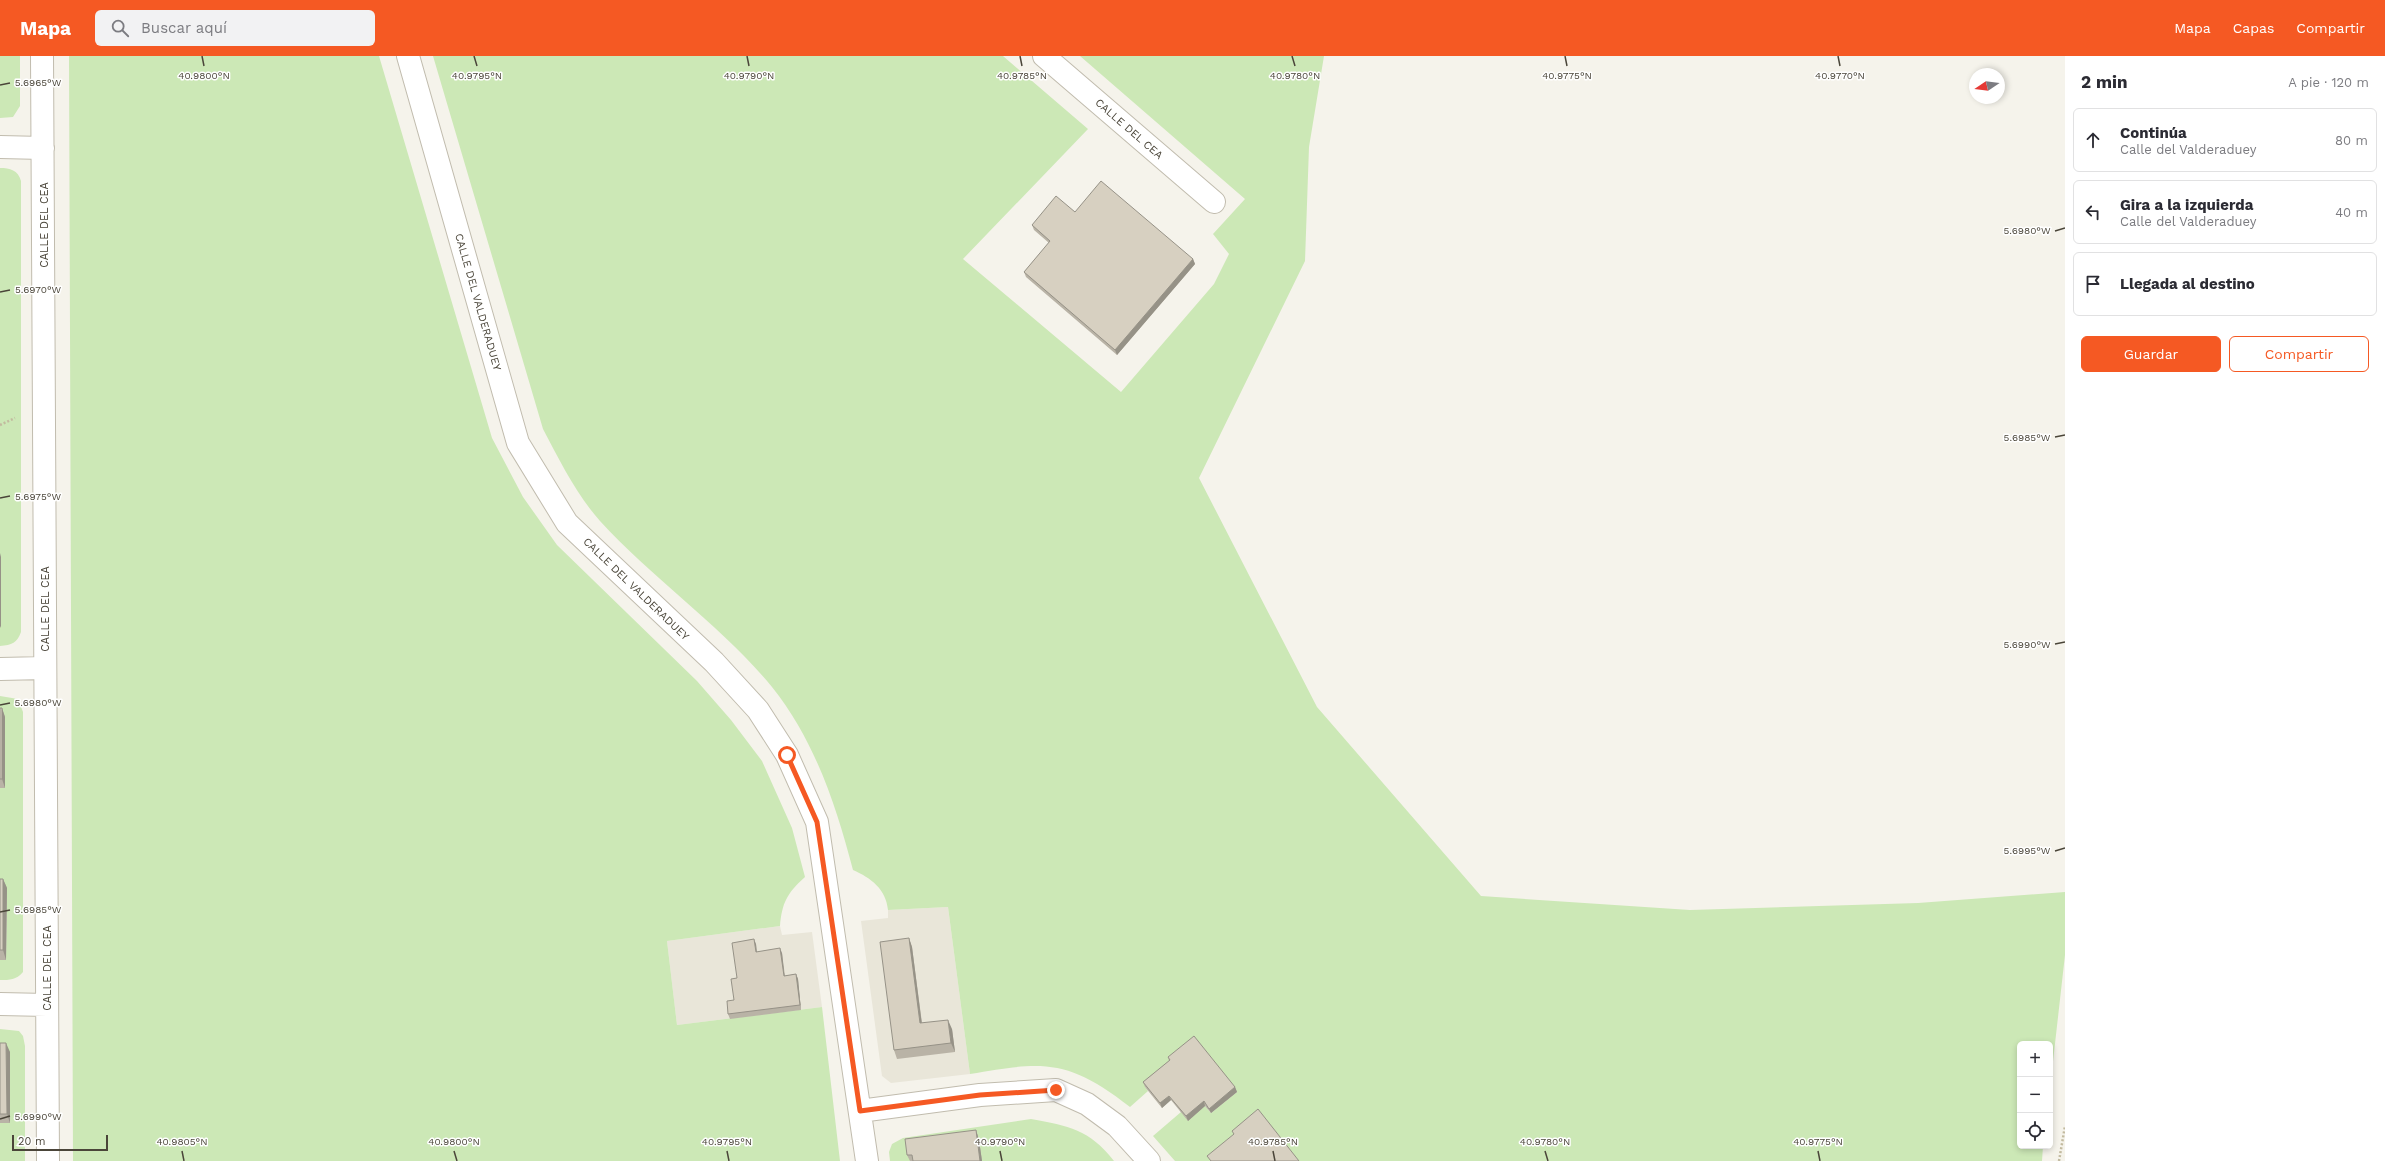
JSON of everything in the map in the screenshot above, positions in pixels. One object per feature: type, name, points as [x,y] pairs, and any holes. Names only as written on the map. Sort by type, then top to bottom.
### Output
[{"type":"street","name":"CALLE DEL CEA","points":[[42,56],[48,1161]]},
{"type":"street","name":"CALLE DEL VALDERADUEY","points":[[408,56],[518,443],[568,523],[714,662],[758,710],[787,755],[817,822],[867,1161]]},
{"type":"street","name":"CALLE DEL CEA","points":[[1044,56],[1214,202]]},
{"type":"street","points":[[0,147],[43,148]]},
{"type":"street","points":[[0,669],[45,668]]},
{"type":"street","points":[[0,1004],[47,1005]]},
{"type":"street","points":[[860,1111],[980,1095],[1056,1090],[1086,1104],[1117,1126],[1149,1161]]},
{"type":"path","points":[[0,425],[22,417]]},
{"type":"path","points":[[2059,1161],[2065,1126]]},
{"type":"shaded area","points":[[948,907],[970,1074],[891,1083],[882,1076],[861,921],[888,918],[888,910]]},
{"type":"shaded area","points":[[780,926],[782,935],[812,932],[822,1007],[677,1025],[667,941]]},
{"type":"green space","points":[[0,56],[20,56],[20,106],[13,117],[0,118]]},
{"type":"green space","points":[[69,56],[379,56],[492,438],[523,497],[557,545],[697,681],[731,720],[762,761],[792,828],[805,877],[786,899],[782,911],[780,926],[667,941],[677,1025],[822,1007],[840,1161],[73,1161]]},
{"type":"green space","points":[[433,56],[1003,56],[1088,129],[963,259],[1121,392],[1214,284],[1229,254],[1213,234],[1245,199],[1080,56],[1324,56],[1309,147],[1305,261],[1199,478],[1317,707],[1481,896],[1690,910],[1918,903],[2065,892],[2065,955],[2053,1061],[2053,1041],[2017,1041],[2017,1149],[2043,1149],[2042,1161],[1175,1161],[1153,1136],[1181,1112],[1205,1106],[1211,1113],[1237,1092],[1145,1087],[1148,1091],[1130,1107],[1108,1091],[1089,1080],[1072,1072],[1054,1068],[1037,1066],[1018,1067],[970,1074],[948,907],[888,910],[887,903],[881,890],[866,877],[853,870],[839,822],[822,774],[812,751],[787,708],[772,687],[731,643],[642,563],[591,511],[562,465],[543,429]]},
{"type":"green space","points":[[0,168],[13,170],[18,174],[21,181],[21,632],[18,639],[14,643],[0,646]]},
{"type":"green space","points":[[0,696],[18,699],[23,712],[23,972],[10,980],[0,980],[0,960],[6,959],[7,889],[0,888]]},
{"type":"green space","points":[[0,1029],[19,1031],[23,1036],[25,1046],[25,1161],[0,1161]]},
{"type":"green space","points":[[1031,1119],[1067,1127],[1087,1135],[1105,1150],[1114,1161],[890,1161],[889,1152],[892,1144],[903,1138]]},
{"type":"building","points":[[1101,181],[1193,259],[1115,350],[1024,272],[1050,241],[1032,225],[1056,196],[1075,212]]},
{"type":"building","points":[[0,708],[2,708],[2,779],[0,779]]},
{"type":"building","points":[[0,879],[3,879],[3,950],[0,950]]},
{"type":"building","points":[[909,938],[920,1023],[948,1020],[951,1043],[894,1050],[880,942]]},
{"type":"building","points":[[754,939],[756,952],[780,948],[784,976],[796,974],[800,1005],[728,1014],[727,1001],[734,1000],[731,979],[737,978],[732,943]]},
{"type":"building","points":[[1194,1036],[1235,1087],[1209,1109],[1204,1101],[1186,1116],[1169,1096],[1160,1103],[1143,1082],[1170,1060],[1168,1057]]},
{"type":"building","points":[[0,1043],[6,1043],[7,1114],[0,1114]]},
{"type":"building","points":[[1258,1109],[1299,1161],[1211,1161],[1207,1156],[1234,1134],[1232,1131]]},
{"type":"building","points":[[976,1130],[980,1161],[913,1161],[912,1155],[907,1155],[905,1139]]},
{"type":"route","points":[[787,755],[817,822],[860,1111],[980,1095],[1056,1090]]}]
